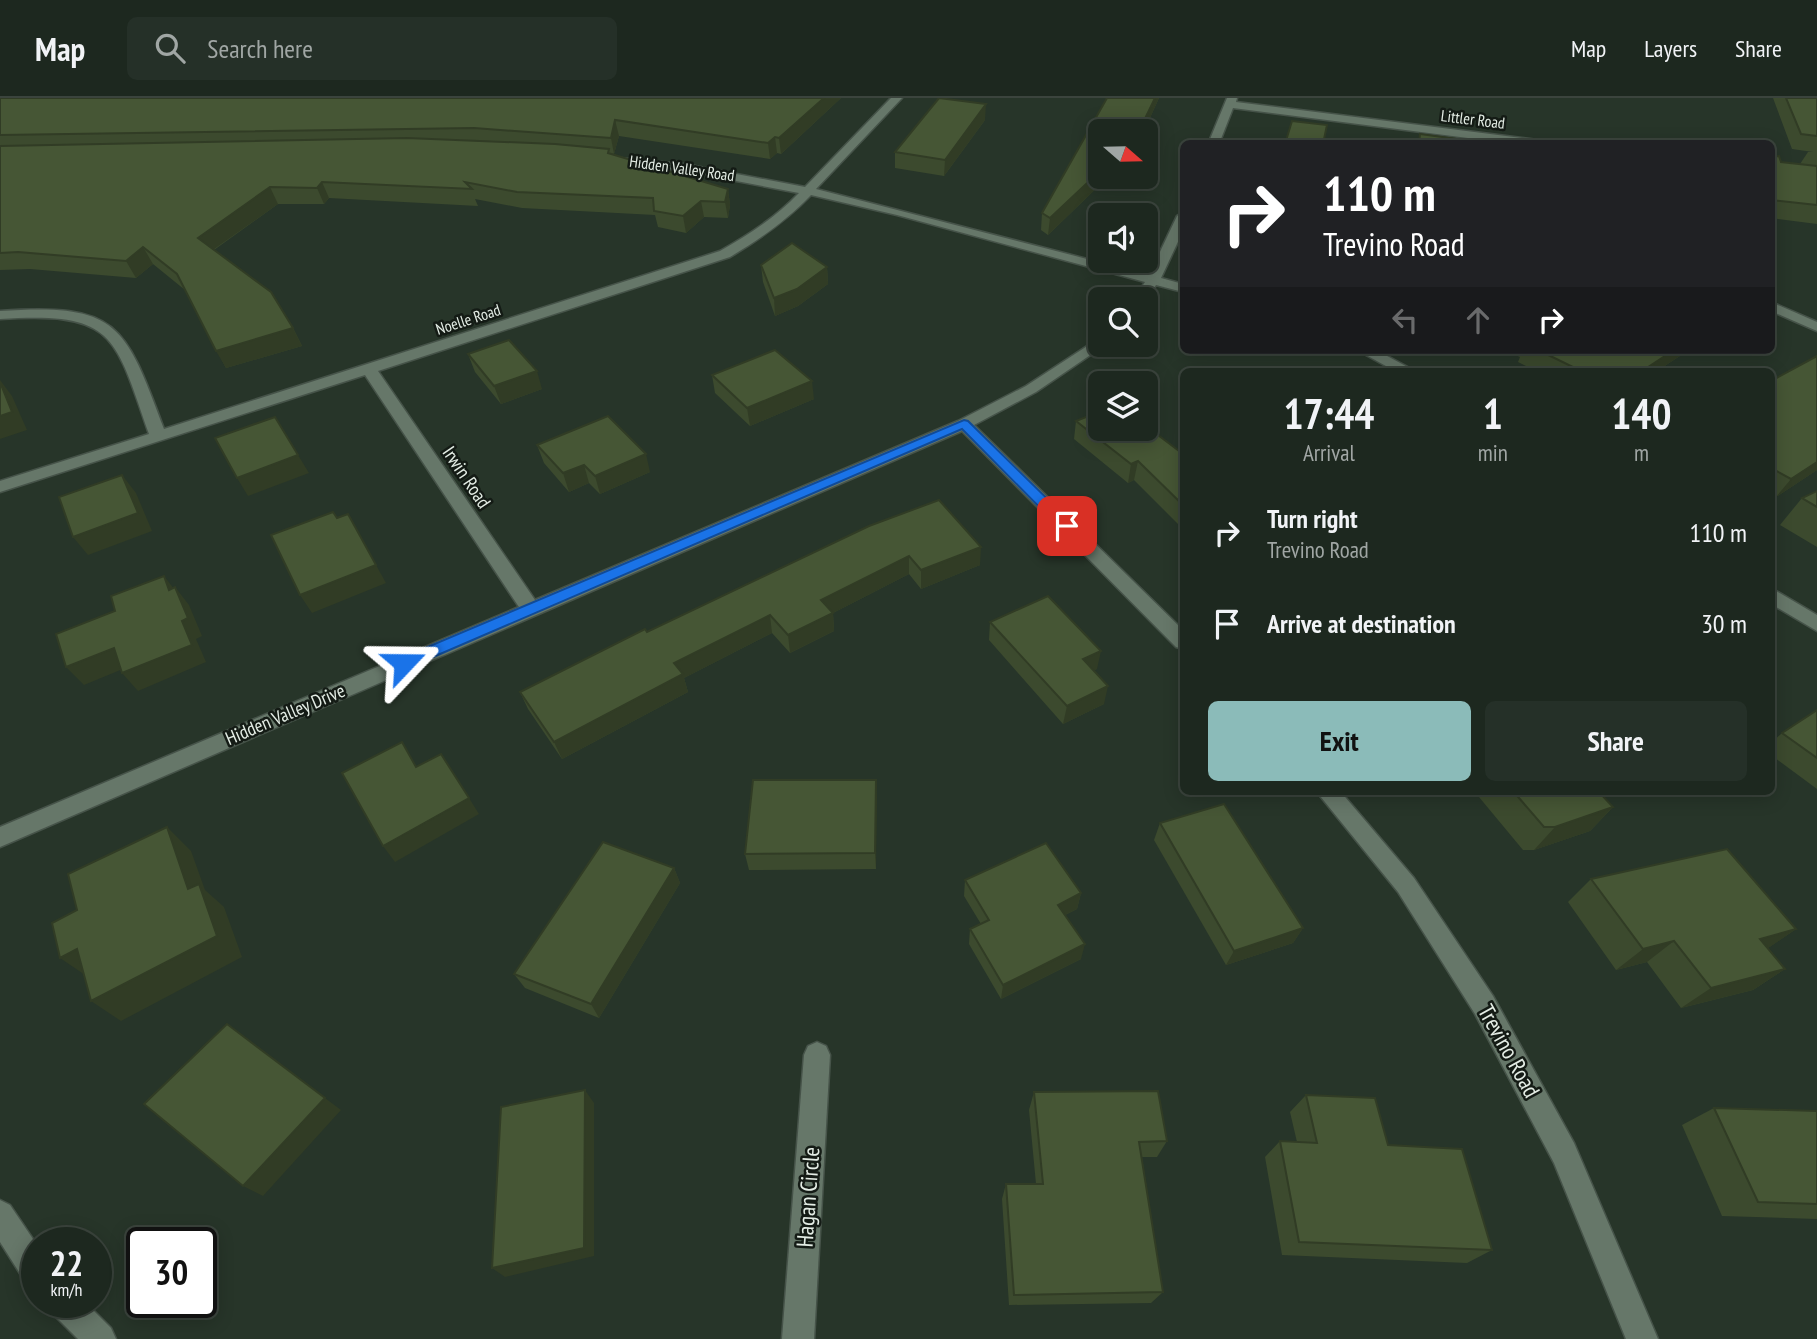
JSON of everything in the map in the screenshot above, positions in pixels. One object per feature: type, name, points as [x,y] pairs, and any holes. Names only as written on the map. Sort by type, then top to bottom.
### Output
[{"type":"street","name":"Noelle Road","points":[[0,486],[725,254],[761,233],[787,213],[897,98]]},
{"type":"street","points":[[1215,140],[1231,101]]},
{"type":"street","name":"Littler Road","points":[[1231,101],[1516,140]]},
{"type":"street","name":"Hidden Valley Road","points":[[600,158],[654,163],[809,189],[1180,287]]},
{"type":"street","points":[[1149,287],[1164,262],[1180,223]]},
{"type":"street","points":[[1775,308],[1817,327]]},
{"type":"street","points":[[0,315],[70,315],[104,325],[121,345],[158,436]]},
{"type":"street","name":"Hidden Valley Drive","points":[[0,836],[964,424],[1031,390],[1088,350]]},
{"type":"street","points":[[1372,354],[1401,368]]},
{"type":"street","name":"Irwin Road","points":[[369,369],[531,609]]},
{"type":"street","points":[[964,424],[1180,639]]},
{"type":"street","points":[[1775,598],[1817,624]]},
{"type":"street","name":"Trevino Road","points":[[1330,795],[1406,886],[1484,1005],[1564,1153],[1642,1339]]},
{"type":"street","name":"Hagan Circle","points":[[798,1339],[817,1055]]},
{"type":"street","points":[[0,1215],[21,1247]]},
{"type":"street","points":[[79,1318],[100,1339]]},
{"type":"building","points":[[0,98],[824,98],[779,138],[775,137],[768,143],[615,120],[611,138],[474,128],[0,135]]},
{"type":"building","points":[[939,98],[986,104],[945,160],[895,152]]},
{"type":"building","points":[[1107,98],[1155,98],[1145,119],[1095,119]]},
{"type":"building","points":[[1786,98],[1817,98],[1817,136],[1801,134]]},
{"type":"building","points":[[1292,121],[1327,125],[1324,140],[1286,140]]},
{"type":"building","points":[[1088,132],[1088,182],[1050,218],[1042,213]]},
{"type":"building","points":[[1420,134],[1464,140],[1419,140]]},
{"type":"building","points":[[407,138],[609,149],[608,153],[728,189],[725,202],[701,201],[683,216],[654,211],[653,198],[517,192],[465,182],[472,189],[322,182],[317,188],[270,187],[198,238],[271,292],[293,328],[216,351],[177,274],[143,247],[126,261],[18,252],[0,253],[0,146]]},
{"type":"building","points":[[1775,156],[1779,156],[1781,162],[1817,166],[1817,205],[1775,200]]},
{"type":"building","points":[[792,243],[827,267],[797,289],[774,298],[761,265]]},
{"type":"building","points":[[509,340],[537,371],[494,386],[468,354]]},
{"type":"building","points":[[775,350],[812,381],[747,408],[712,375]]},
{"type":"building","points":[[1546,354],[1668,354],[1647,368],[1575,368]]},
{"type":"building","points":[[1817,356],[1817,462],[1791,479],[1775,470],[1775,379]]},
{"type":"building","points":[[0,382],[12,412],[0,416]]},
{"type":"building","points":[[608,416],[646,454],[595,476],[584,465],[563,473],[537,445]]},
{"type":"building","points":[[1088,416],[1088,430],[1076,421]]},
{"type":"building","points":[[275,417],[298,455],[237,478],[215,438]]},
{"type":"building","points":[[1158,435],[1180,452],[1180,502],[1138,461],[1131,464],[1102,441],[1158,441]]},
{"type":"building","points":[[122,475],[138,513],[73,537],[59,497]]},
{"type":"building","points":[[1817,491],[1817,507],[1802,498]]},
{"type":"building","points":[[939,500],[981,547],[921,570],[909,556],[821,600],[833,613],[788,635],[770,615],[674,663],[683,674],[554,742],[520,692],[645,629],[647,632],[869,526]]},
{"type":"building","points":[[333,512],[337,518],[348,514],[376,565],[300,595],[271,535]]},
{"type":"building","points":[[164,576],[169,590],[175,587],[188,618],[182,621],[192,645],[122,673],[114,648],[66,667],[56,634],[115,611],[111,596]]},
{"type":"building","points":[[1048,596],[1101,651],[1083,659],[1108,686],[1067,706],[990,622]]},
{"type":"building","points":[[1817,710],[1817,758],[1782,733]]},
{"type":"building","points":[[402,742],[416,767],[441,754],[469,798],[383,846],[342,773]]},
{"type":"building","points":[[753,780],[876,780],[875,853],[745,854]]},
{"type":"building","points":[[1516,795],[1602,795],[1613,807],[1555,827],[1544,827]]},
{"type":"building","points":[[1224,804],[1303,928],[1234,951],[1160,823]]},
{"type":"building","points":[[167,827],[188,889],[199,884],[217,936],[91,1001],[77,949],[60,958],[52,923],[77,910],[68,874]]},
{"type":"building","points":[[603,842],[674,868],[591,1004],[514,974]]},
{"type":"building","points":[[1046,843],[1081,893],[1058,905],[1085,944],[1003,985],[970,929],[989,920],[965,880]]},
{"type":"building","points":[[1727,849],[1796,929],[1760,939],[1785,969],[1711,988],[1674,941],[1643,949],[1591,879]]},
{"type":"building","points":[[227,1024],[325,1098],[243,1186],[144,1104]]},
{"type":"building","points":[[585,1090],[584,1248],[492,1268],[501,1107]]},
{"type":"building","points":[[1158,1091],[1167,1141],[1139,1142],[1163,1292],[1014,1295],[1006,1184],[1043,1184],[1034,1092]]},
{"type":"building","points":[[1306,1095],[1375,1098],[1388,1145],[1462,1149],[1492,1250],[1299,1242],[1280,1141],[1317,1143]]},
{"type":"building","points":[[1714,1108],[1817,1111],[1817,1204],[1758,1202]]},
{"type":"route","points":[[404,663],[964,424],[1067,526]]}]
